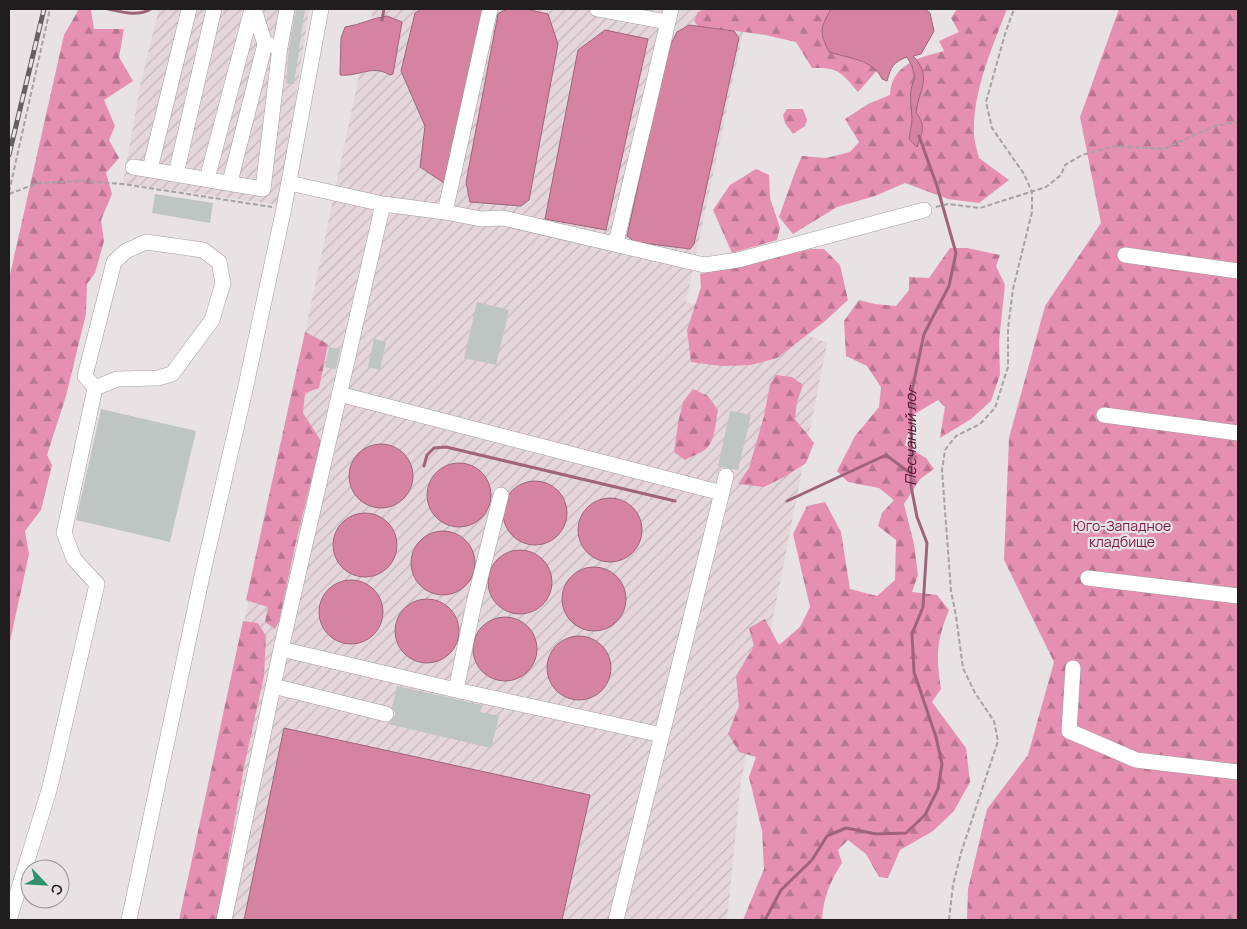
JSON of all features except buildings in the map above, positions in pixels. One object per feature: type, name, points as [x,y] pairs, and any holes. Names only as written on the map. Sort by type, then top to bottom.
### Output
[{"type":"street","points":[[150,169],[189,9]]},
{"type":"street","points":[[176,174],[214,9]]},
{"type":"street","points":[[133,167],[263,189],[273,46],[253,9]]},
{"type":"street","points":[[207,179],[253,9]]},
{"type":"street","points":[[230,182],[273,46],[287,9]]},
{"type":"street","points":[[129,920],[202,576],[245,390],[284,208],[321,9]]},
{"type":"street","points":[[445,212],[490,9]]},
{"type":"street","points":[[596,9],[669,15],[616,244]]},
{"type":"street","points":[[289,183],[383,204],[481,219],[503,218],[704,265],[738,260],[924,210]]},
{"type":"street","points":[[224,920],[281,649],[383,204]]},
{"type":"street","points":[[146,242],[202,250],[219,262],[223,283],[212,320],[172,374],[158,378],[117,379],[95,388],[85,376],[114,262],[126,251],[146,242]]},
{"type":"street","points":[[1125,255],[1238,270]]},
{"type":"street","points":[[9,920],[50,787],[97,584],[74,559],[64,533],[95,388]]},
{"type":"street","points":[[339,394],[722,493]]},
{"type":"street","points":[[1104,415],[1238,433]]},
{"type":"street","points":[[616,920],[726,476]]},
{"type":"street","points":[[456,690],[474,603],[501,495]]},
{"type":"street","points":[[1088,578],[1238,596]]},
{"type":"street","points":[[281,649],[662,735]]},
{"type":"street","points":[[1073,668],[1069,731],[1136,760],[1238,772]]},
{"type":"street","points":[[273,686],[386,714]]},
{"type":"path","points":[[9,193],[50,9]]},
{"type":"path","points":[[949,920],[953,885],[961,853],[998,741],[994,721],[975,693],[963,668],[956,616],[950,591],[942,470],[945,450],[956,436],[980,424],[994,408],[1008,367],[1008,328],[1013,289],[1032,212],[1032,192],[1024,174],[992,128],[986,102],[1014,9]]},
{"type":"path","points":[[948,204],[980,208],[1046,187],[1062,175],[1065,165],[1082,155],[1115,146],[1164,148],[1214,126],[1238,122]]},
{"type":"path","points":[[9,193],[38,183],[83,181],[123,184],[284,208]]},
{"type":"shaded area","points":[[159,9],[309,9],[280,205],[123,183],[141,81]]},
{"type":"shaded area","points":[[373,9],[748,9],[686,302],[784,326],[827,343],[741,781],[727,920],[180,920]]},
{"type":"shaded area","points":[[421,9],[483,9],[444,183],[420,167],[425,126],[401,71],[415,13]]},
{"type":"shaded area","points":[[507,9],[526,9],[548,14],[558,44],[529,200],[521,206],[470,202],[466,182],[498,14]]},
{"type":"shaded area","points":[[831,9],[925,9],[930,13],[934,31],[921,54],[913,56],[919,63],[924,77],[916,112],[922,125],[917,147],[909,139],[912,121],[911,93],[915,78],[907,57],[893,66],[887,81],[882,79],[867,64],[829,52],[822,30]]},
{"type":"shaded area","points":[[387,16],[402,22],[393,74],[371,71],[340,75],[341,38],[345,27]]},
{"type":"shaded area","points":[[689,25],[734,31],[739,38],[694,244],[690,249],[635,242],[627,236],[667,52],[677,32]]},
{"type":"shaded area","points":[[605,30],[648,39],[606,230],[545,219],[578,50]]},
{"type":"shaded area","points":[[375,444],[387,444],[404,453],[411,464],[413,476],[411,488],[404,499],[387,508],[375,508],[363,503],[354,494],[349,482],[349,470],[354,458],[363,449]]},
{"type":"shaded area","points":[[453,463],[465,463],[482,472],[489,483],[491,495],[489,507],[482,518],[465,527],[453,527],[441,522],[432,513],[427,501],[427,489],[432,477],[441,468]]},
{"type":"shaded area","points":[[529,481],[541,481],[558,490],[565,501],[567,513],[565,525],[558,536],[541,545],[529,545],[517,540],[508,531],[503,519],[503,507],[508,495],[517,486]]},
{"type":"shaded area","points":[[604,498],[616,498],[633,507],[640,518],[642,530],[640,542],[633,553],[616,562],[604,562],[592,557],[583,548],[578,536],[578,524],[583,512],[592,503]]},
{"type":"shaded area","points":[[359,513],[371,513],[388,522],[395,533],[397,545],[395,557],[388,568],[371,577],[359,577],[347,572],[338,563],[333,551],[333,539],[338,527],[347,518]]},
{"type":"shaded area","points":[[437,531],[449,531],[466,540],[473,551],[475,563],[473,575],[466,586],[449,595],[437,595],[425,590],[416,581],[411,569],[411,557],[416,545],[425,536]]},
{"type":"shaded area","points":[[514,550],[526,550],[543,559],[550,570],[552,582],[550,594],[543,605],[526,614],[514,614],[502,609],[493,600],[488,588],[488,576],[493,564],[502,555]]},
{"type":"shaded area","points":[[588,567],[600,567],[617,576],[624,587],[626,599],[624,611],[617,622],[600,631],[588,631],[576,626],[567,617],[562,605],[562,593],[567,581],[576,572]]},
{"type":"shaded area","points":[[345,580],[357,580],[374,589],[381,600],[383,612],[381,624],[374,635],[357,644],[345,644],[333,639],[324,630],[319,618],[319,606],[324,594],[333,585]]},
{"type":"shaded area","points":[[421,599],[433,599],[450,608],[457,619],[459,631],[457,643],[450,654],[433,663],[421,663],[409,658],[400,649],[395,637],[395,625],[400,613],[409,604]]},
{"type":"shaded area","points":[[499,617],[511,617],[528,626],[535,637],[537,649],[535,661],[528,672],[511,681],[499,681],[487,676],[478,667],[473,655],[473,643],[478,631],[487,622]]},
{"type":"shaded area","points":[[573,636],[585,636],[602,645],[609,656],[611,668],[609,680],[602,691],[585,700],[573,700],[561,695],[552,686],[547,674],[547,662],[552,650],[561,641]]},
{"type":"shaded area","points":[[284,728],[590,795],[562,920],[244,920]]},
{"type":"green space","points":[[79,9],[91,10],[94,29],[124,29],[119,57],[133,81],[104,100],[115,126],[109,140],[119,158],[106,173],[112,194],[101,220],[104,241],[95,273],[87,284],[86,314],[66,396],[47,455],[52,465],[41,510],[25,531],[29,554],[9,646],[9,279],[64,35]]},
{"type":"green space","points":[[706,9],[834,9],[857,60],[871,66],[880,67],[858,92],[839,72],[812,68],[796,42],[765,35],[722,29],[712,36],[703,33],[694,21],[698,12]]},
{"type":"green space","points":[[957,9],[1007,9],[990,52],[981,83],[977,98],[974,132],[979,158],[1009,180],[979,203],[948,199],[905,183],[875,196],[837,207],[793,234],[779,217],[802,156],[826,158],[850,152],[859,142],[845,119],[868,104],[890,95],[895,76],[908,64],[925,56],[944,51],[939,41],[959,32],[951,18]]},
{"type":"green space","name":"Юго-Западное кладбище","points":[[1119,9],[1238,9],[1238,920],[967,920],[968,889],[987,809],[1028,755],[1054,662],[1004,560],[1009,438],[1045,306],[1101,223],[1080,117]]},
{"type":"green space","points":[[787,109],[803,109],[807,120],[805,126],[793,134],[785,123],[783,115]]},
{"type":"green space","points":[[756,169],[769,175],[770,198],[780,228],[777,240],[732,253],[713,210],[730,185]]},
{"type":"green space","points":[[950,248],[967,248],[1000,255],[996,266],[1005,285],[999,341],[1000,375],[991,401],[971,419],[940,438],[945,407],[938,400],[913,415],[905,445],[926,458],[934,469],[920,479],[904,504],[914,544],[918,575],[912,592],[937,595],[949,610],[938,649],[941,689],[932,702],[966,748],[970,782],[954,811],[933,831],[900,850],[888,878],[879,877],[866,854],[848,840],[838,850],[842,863],[828,890],[822,920],[743,920],[764,869],[762,831],[749,777],[756,757],[739,752],[728,734],[739,706],[736,676],[754,646],[749,628],[765,619],[779,645],[800,627],[810,607],[793,534],[807,506],[825,502],[841,532],[850,589],[877,596],[895,580],[896,540],[878,526],[882,513],[894,500],[879,488],[848,482],[837,471],[855,436],[879,407],[881,387],[867,366],[846,356],[844,321],[859,300],[896,306],[909,290],[909,277],[929,278]]},
{"type":"green space","points":[[811,249],[824,249],[840,265],[848,300],[824,322],[777,358],[751,365],[721,366],[691,362],[687,330],[701,287],[700,274]]},
{"type":"green space","points":[[305,332],[328,344],[319,388],[305,393],[303,413],[321,441],[295,546],[279,622],[275,629],[265,622],[268,607],[246,600]]},
{"type":"green space","points":[[776,375],[792,377],[803,385],[797,402],[795,419],[814,443],[806,463],[786,476],[764,487],[738,484],[749,468],[764,416],[770,384]]},
{"type":"green space","points":[[693,389],[708,396],[718,410],[713,438],[707,448],[685,460],[674,452],[683,402]]},
{"type":"green space","points":[[243,621],[258,623],[266,636],[264,676],[244,767],[217,920],[179,920]]},
{"type":"waterway","points":[[108,9],[135,13],[151,9]]},
{"type":"waterway","points":[[382,20],[384,9]]},
{"type":"waterway","name":"Песчаный лог","points":[[765,920],[781,890],[812,860],[827,836],[846,828],[876,834],[906,833],[925,815],[938,789],[942,764],[936,737],[914,672],[912,634],[923,607],[927,543],[917,517],[911,486],[911,395],[924,334],[949,286],[956,253],[937,186],[919,136]]},
{"type":"waterway","points":[[424,466],[427,455],[434,448],[446,447],[675,501]]},
{"type":"waterway","points":[[787,501],[886,455],[910,473]]},
{"type":"railway","points":[[9,155],[44,9]]}]
